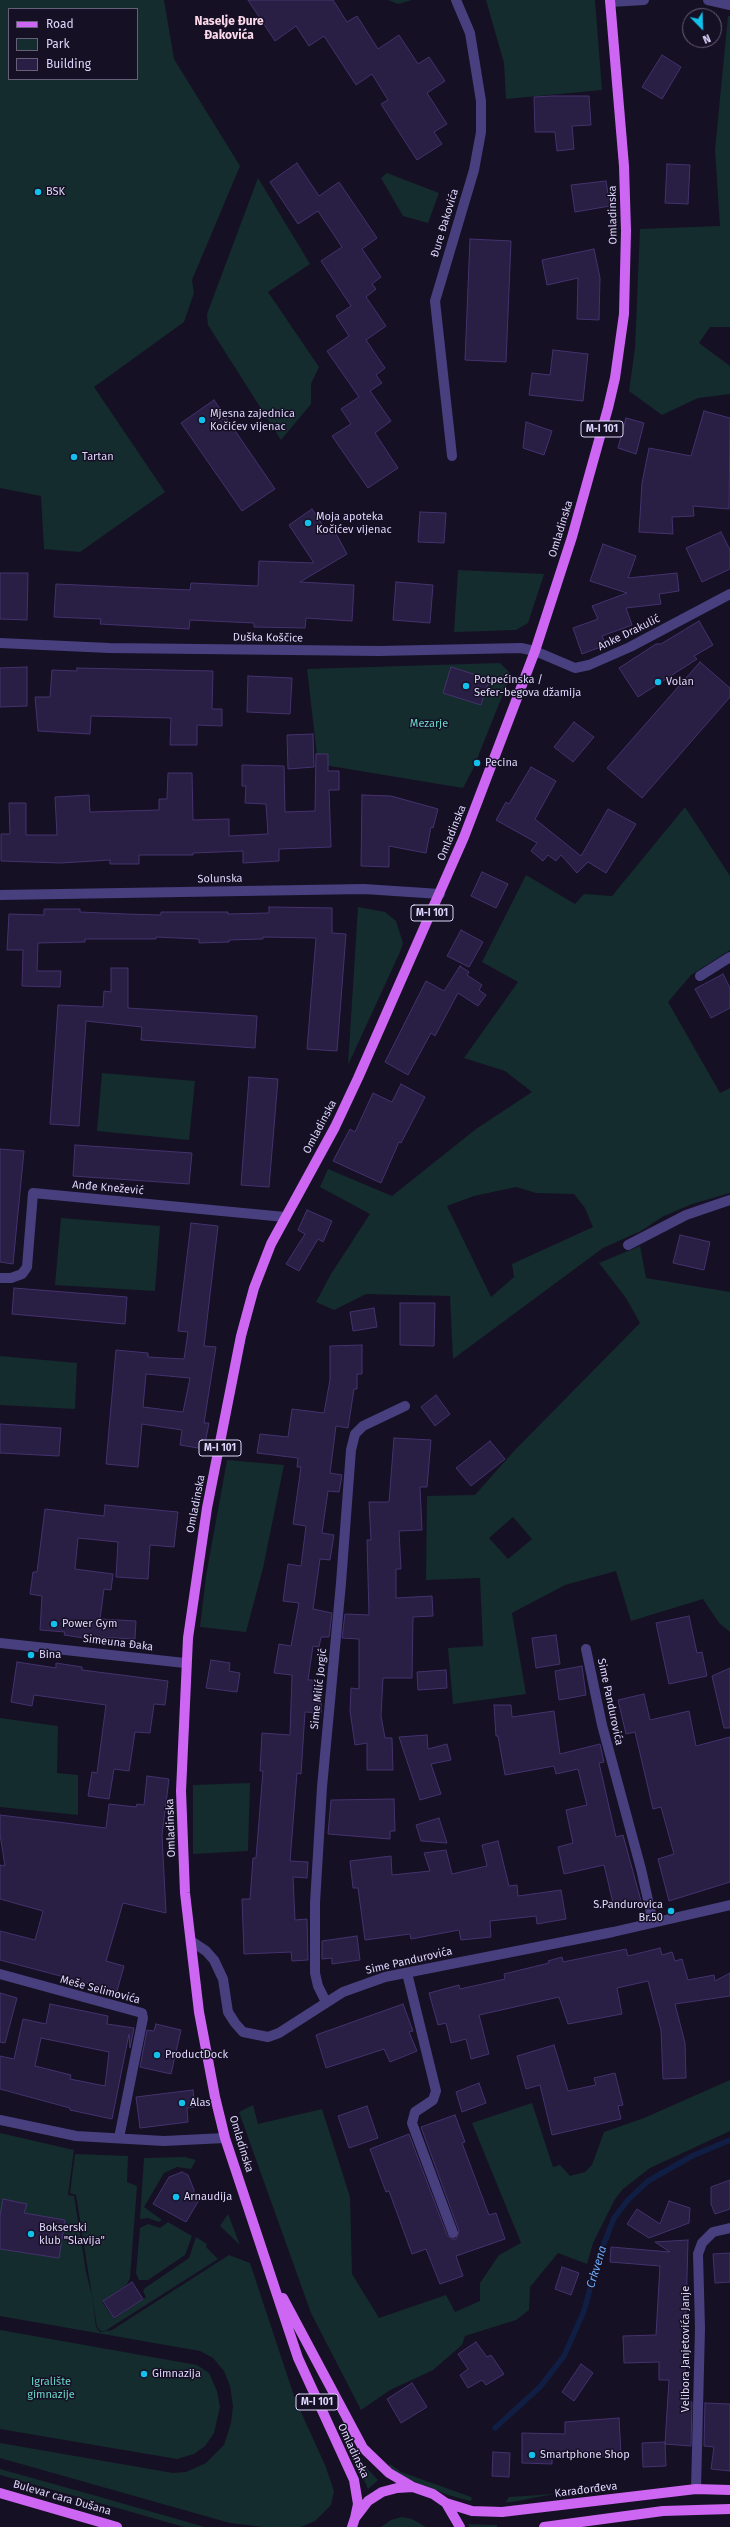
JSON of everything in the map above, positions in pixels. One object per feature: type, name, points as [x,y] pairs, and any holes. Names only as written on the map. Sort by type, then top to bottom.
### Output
[{"type":"main road","name":"Omladinska","points":[[353,2522],[358,2504],[354,2480],[298,2358],[275,2284],[225,2138],[199,2012],[185,1893],[182,1791],[185,1663],[192,1594],[207,1508],[241,1336],[261,1267],[285,1217],[335,1127],[440,894],[535,651],[572,538],[608,408],[615,378],[624,314],[626,200],[610,1]]},
{"type":"main road","name":"Omladinska","points":[[275,2284],[363,2448],[388,2473],[413,2487]]},
{"type":"main road","name":"M-I 101","points":[[353,2522],[368,2501],[382,2492],[397,2488],[413,2487],[433,2494],[446,2503],[460,2527]]},
{"type":"main road","name":"Karađorđeva","points":[[446,2503],[472,2511],[502,2512],[696,2489],[730,2490]]},
{"type":"main road","name":"Bulevar cara Dušana","points":[[0,2493],[118,2527]]},
{"type":"main road","points":[[544,2527],[663,2512],[730,2509]]},
{"type":"street","name":"Đure Đakovića","points":[[452,456],[435,301],[467,195],[478,150],[481,124],[481,101],[476,56],[470,33],[456,0]]},
{"type":"street","points":[[610,1],[644,0]]},
{"type":"street","points":[[708,0],[730,4]]},
{"type":"street","name":"Anke Drakulić","points":[[535,651],[565,666],[575,668],[589,665],[630,647],[730,594]]},
{"type":"street","name":"Duška Koščice","points":[[0,643],[109,648],[379,651],[521,648],[535,651]]},
{"type":"street","name":"Solunska","points":[[0,895],[364,890],[440,894]]},
{"type":"street","points":[[700,976],[730,957]]},
{"type":"street","name":"Anđe Knežević","points":[[0,1278],[11,1278],[22,1274],[27,1267],[33,1193],[285,1217]]},
{"type":"street","points":[[628,1245],[686,1215],[730,1200]]},
{"type":"street","name":"Sime Milić Jorgić","points":[[326,2002],[318,1986],[315,1973],[314,1903],[322,1787],[341,1583],[350,1450],[355,1434],[363,1426],[405,1406]]},
{"type":"street","name":"Simeuna Đaka","points":[[0,1643],[185,1663]]},
{"type":"street","name":"Sime Pandurovića","points":[[586,1649],[602,1725],[641,1869],[653,1922]]},
{"type":"street","name":"Sime Pandurovića","points":[[191,1941],[206,1951],[214,1960],[223,1980],[228,2012],[243,2032],[268,2037],[291,2026],[326,2002],[364,1984],[407,1973],[730,1905]]},
{"type":"street","points":[[407,1973],[436,2091],[433,2100],[415,2112],[412,2123],[453,2233]]},
{"type":"street","name":"Meše Selimovića","points":[[0,1974],[142,2013],[143,2018],[119,2138]]},
{"type":"street","points":[[0,2120],[76,2136],[164,2141],[225,2138]]},
{"type":"street","name":"Velibora Janjetovića Janje","points":[[696,2489],[700,2328],[698,2254],[702,2244],[713,2232],[730,2228]]},
{"type":"green space","points":[[0,0],[164,0],[174,59],[240,166],[192,280],[194,293],[184,322],[94,387],[165,492],[80,552],[44,549],[41,496],[0,488]]},
{"type":"green space","points":[[388,0],[412,0],[398,4]]},
{"type":"green space","points":[[486,0],[595,0],[602,90],[506,99],[504,63]]},
{"type":"green space","points":[[728,16],[730,16],[730,327],[710,327],[699,343],[730,366],[730,394],[698,398],[662,415],[629,391],[635,348],[640,229],[720,226],[715,150]]},
{"type":"green space","points":[[387,173],[439,193],[428,223],[403,216],[381,178]]},
{"type":"green space","points":[[258,178],[310,264],[268,292],[319,367],[311,384],[311,404],[281,440],[208,325],[207,314]]},
{"type":"green space","points":[[458,570],[544,574],[528,623],[516,630],[454,632]]},
{"type":"green space","name":"Mezarje","points":[[500,663],[510,673],[509,679],[473,769],[463,788],[318,764],[307,669]]},
{"type":"green space","points":[[685,807],[730,876],[730,950],[691,975],[668,1002],[720,1093],[730,1088],[730,1193],[692,1204],[662,1217],[641,1231],[603,1248],[453,1359],[450,1296],[366,1294],[334,1310],[316,1302],[331,1274],[370,1214],[320,1187],[328,1169],[392,1196],[476,1129],[532,1092],[505,1071],[464,1058],[518,982],[482,962],[526,875],[575,904],[584,894],[612,896]],"holes":[[[516,1187],[536,1193],[574,1194],[585,1208],[593,1227],[512,1264],[514,1277],[491,1297],[447,1206],[474,1196]]]},
{"type":"green space","points":[[358,907],[385,912],[396,921],[403,943],[348,1065]]},
{"type":"green space","points":[[102,1073],[195,1081],[189,1140],[97,1131]]},
{"type":"green space","points":[[61,1218],[160,1226],[155,1291],[55,1285]]},
{"type":"green space","points":[[640,1246],[646,1278],[730,1292],[730,1632],[719,1623],[703,1599],[631,1621],[616,1571],[565,1585],[512,1613],[526,1694],[453,1704],[448,1648],[483,1646],[480,1578],[426,1580],[427,1496],[475,1495],[514,1451],[640,1323],[626,1298],[599,1263]],"holes":[[[513,1517],[532,1539],[508,1559],[489,1538]]]},
{"type":"green space","points":[[0,1356],[77,1363],[75,1409],[0,1405]]},
{"type":"green space","points":[[227,1460],[284,1465],[263,1568],[246,1632],[200,1627],[206,1576]]},
{"type":"green space","points":[[0,1718],[58,1726],[57,1773],[78,1775],[78,1815],[0,1807]]},
{"type":"green space","points":[[250,1783],[248,1851],[193,1854],[193,1785]]},
{"type":"green space","points":[[730,2080],[730,2131],[650,2168],[623,2189],[615,2199],[593,2243],[587,2264],[558,2253],[530,2287],[529,2310],[516,2320],[465,2336],[462,2345],[433,2370],[390,2390],[361,2410],[311,2313],[239,2112],[253,2105],[258,2124],[322,2109],[350,2197],[352,2274],[379,2318],[446,2295],[455,2312],[480,2301],[480,2283],[499,2255],[521,2243],[472,2123],[532,2103],[553,2167],[560,2165],[570,2176],[585,2172],[592,2165],[604,2132],[644,2118]]},
{"type":"green space","points":[[0,2133],[74,2150],[68,2195],[74,2196],[96,2327],[100,2332],[112,2330],[229,2255],[250,2263],[295,2399],[325,2465],[334,2491],[331,2505],[315,2521],[301,2527],[263,2527],[230,2523],[0,2458],[0,2443],[173,2473],[186,2472],[206,2463],[224,2445],[231,2423],[233,2406],[230,2386],[224,2371],[213,2358],[200,2351],[0,2316]]},
{"type":"green space","points":[[75,2154],[128,2156],[127,2182],[137,2186],[130,2278],[127,2284],[102,2302],[114,2319],[146,2297],[143,2291],[145,2288],[189,2258],[196,2237],[207,2244],[206,2247],[218,2259],[105,2331],[101,2331],[97,2327],[76,2195],[70,2193]]},
{"type":"green space","points":[[185,2157],[196,2160],[191,2169],[177,2167],[164,2173],[144,2207],[162,2220],[159,2222],[148,2218],[140,2219],[144,2158]]},
{"type":"green space","points":[[228,2214],[240,2245],[220,2226]]},
{"type":"green space","points":[[168,2222],[192,2236],[185,2255],[148,2280],[139,2280],[136,2273],[140,2228],[148,2224],[160,2228]]},
{"type":"green space","name":"Igralište gimnazije","points":[[0,2330],[197,2365],[209,2373],[217,2391],[220,2407],[214,2433],[205,2446],[194,2454],[177,2459],[0,2429]]},
{"type":"green space","points":[[359,2460],[378,2480],[368,2489],[357,2463]]},
{"type":"green space","points":[[390,2464],[401,2472],[471,2497],[472,2499],[470,2501],[448,2495],[403,2477],[388,2467]]},
{"type":"green space","points":[[0,2469],[205,2527],[184,2527],[0,2475]]},
{"type":"green space","points":[[554,2494],[512,2502],[506,2502],[509,2497]]},
{"type":"green space","points":[[402,2517],[412,2519],[426,2527],[381,2527],[391,2520]]},
{"type":"green space","points":[[468,2524],[497,2525],[497,2527],[469,2527]]},
{"type":"building","points":[[248,0],[333,0],[347,22],[357,16],[378,49],[399,35],[418,64],[429,57],[445,81],[427,93],[447,124],[434,132],[442,144],[417,160],[381,104],[388,100],[372,74],[356,85],[324,36],[309,46],[296,26],[275,41]]},
{"type":"building","points":[[662,55],[681,67],[662,99],[642,87]]},
{"type":"building","points":[[589,96],[591,125],[572,126],[574,149],[557,151],[555,132],[535,132],[534,97]]},
{"type":"building","points":[[297,163],[319,196],[339,182],[377,238],[362,249],[381,277],[372,284],[376,289],[366,297],[386,326],[366,340],[385,368],[376,375],[382,383],[370,391],[391,421],[375,433],[398,468],[368,488],[332,436],[351,424],[341,409],[359,397],[327,351],[349,336],[336,316],[351,306],[321,261],[342,247],[318,211],[298,224],[270,182]]},
{"type":"building","points":[[667,164],[690,165],[688,204],[665,203]]},
{"type":"building","points":[[606,181],[610,206],[575,212],[571,185]]},
{"type":"building","points":[[470,239],[511,241],[506,362],[465,360]]},
{"type":"building","points":[[594,249],[600,278],[599,320],[577,319],[578,278],[547,285],[542,260]]},
{"type":"building","points":[[553,350],[588,354],[583,401],[529,395],[532,373],[550,375]]},
{"type":"building","points":[[214,400],[275,489],[242,511],[181,423]]},
{"type":"building","points":[[704,411],[730,418],[729,509],[693,506],[694,516],[672,517],[673,534],[639,532],[642,483],[649,448],[691,456]]},
{"type":"building","points":[[626,418],[644,423],[636,454],[618,448]]},
{"type":"building","points":[[526,422],[552,431],[544,455],[523,448]]},
{"type":"building","points":[[312,509],[328,533],[334,530],[347,554],[300,582],[354,585],[352,621],[306,618],[305,628],[254,627],[254,623],[190,620],[189,629],[100,624],[101,619],[54,617],[56,584],[190,590],[191,583],[258,586],[259,561],[314,563],[289,525]]},
{"type":"building","points":[[420,512],[446,513],[444,543],[418,542]]},
{"type":"building","points":[[721,532],[730,550],[730,569],[702,582],[686,548]]},
{"type":"building","points":[[603,544],[636,556],[628,578],[677,573],[679,591],[659,594],[661,604],[626,608],[632,625],[602,636],[606,645],[582,654],[573,628],[598,619],[592,606],[627,593],[590,581]]},
{"type":"building","points":[[0,573],[28,573],[27,620],[0,619]]},
{"type":"building","points":[[396,582],[433,585],[430,623],[393,620]]},
{"type":"building","points":[[699,621],[713,645],[694,656],[697,659],[638,697],[619,668],[656,644],[661,644]]},
{"type":"building","points":[[700,662],[730,688],[730,697],[642,798],[607,768]]},
{"type":"building","points":[[27,667],[27,706],[0,707],[0,668]]},
{"type":"building","name":"Potpećinska / Sefer-begova džamija","points":[[451,667],[489,679],[481,705],[443,693]]},
{"type":"building","points":[[77,668],[213,671],[212,709],[222,709],[222,726],[197,725],[197,745],[170,745],[171,718],[91,716],[90,734],[38,731],[35,697],[50,697],[52,670],[77,671]]},
{"type":"building","points":[[248,676],[292,678],[290,714],[247,712]]},
{"type":"building","points":[[574,722],[594,737],[573,762],[554,747]]},
{"type":"building","points":[[313,734],[314,767],[288,769],[287,735]]},
{"type":"building","points":[[316,754],[328,754],[328,771],[339,771],[339,790],[329,790],[331,847],[279,849],[279,861],[243,863],[243,851],[193,853],[193,855],[139,855],[139,864],[110,864],[110,860],[61,863],[1,861],[1,834],[10,834],[9,803],[26,803],[26,835],[57,835],[55,797],[89,795],[90,812],[159,810],[159,799],[167,799],[168,773],[192,773],[193,820],[229,819],[229,836],[268,834],[266,804],[245,803],[246,786],[242,786],[242,765],[284,766],[285,812],[315,811]]},
{"type":"building","points":[[531,767],[556,781],[535,819],[581,856],[608,809],[636,824],[606,873],[588,862],[577,873],[561,855],[556,861],[548,855],[543,861],[531,851],[537,843],[496,820],[506,802],[509,804]]},
{"type":"building","points":[[362,795],[391,796],[438,809],[433,828],[431,827],[426,853],[389,846],[389,867],[361,866]]},
{"type":"building","points":[[482,872],[508,884],[496,908],[471,896]]},
{"type":"building","points":[[269,907],[332,908],[332,933],[346,934],[337,1051],[307,1049],[316,938],[263,937],[263,939],[199,943],[199,939],[156,937],[156,939],[85,939],[85,942],[38,943],[37,971],[61,971],[60,987],[22,986],[23,950],[7,950],[9,914],[44,915],[44,909],[80,909],[80,912],[161,915],[161,912],[228,912],[228,914],[269,913]]},
{"type":"building","points":[[461,930],[483,942],[469,967],[447,956]]},
{"type":"building","points":[[460,966],[469,972],[467,975],[482,985],[479,990],[486,995],[478,1006],[458,993],[435,1036],[431,1033],[408,1075],[385,1062],[426,981],[444,991]]},
{"type":"building","points":[[111,968],[128,968],[128,1008],[257,1016],[255,1048],[141,1040],[142,1027],[86,1021],[79,1126],[50,1124],[58,1005],[103,1007],[104,991],[111,992]]},
{"type":"building","points":[[723,974],[730,988],[730,1008],[711,1018],[695,989]]},
{"type":"building","points":[[249,1077],[278,1079],[269,1187],[241,1185]]},
{"type":"building","points":[[401,1084],[425,1097],[401,1143],[399,1142],[381,1183],[333,1161],[350,1129],[355,1132],[373,1093],[392,1102]]},
{"type":"building","points":[[75,1145],[192,1153],[189,1184],[73,1176]]},
{"type":"building","points":[[0,1149],[24,1151],[13,1264],[0,1262]]},
{"type":"building","points":[[307,1210],[332,1221],[323,1242],[318,1239],[299,1271],[286,1264],[305,1234],[298,1230]]},
{"type":"building","points":[[191,1223],[218,1226],[204,1346],[216,1347],[204,1423],[209,1423],[204,1449],[180,1445],[182,1430],[142,1424],[138,1467],[106,1464],[116,1350],[148,1353],[148,1357],[184,1359],[188,1332],[178,1331]],"holes":[[[146,1374],[190,1378],[183,1412],[143,1407]]]},
{"type":"building","points":[[680,1235],[710,1242],[704,1270],[673,1263]]},
{"type":"building","points":[[14,1288],[127,1297],[125,1324],[12,1314]]},
{"type":"building","points":[[400,1303],[435,1303],[434,1346],[400,1345]]},
{"type":"building","points":[[374,1308],[377,1327],[353,1331],[350,1312]]},
{"type":"building","points":[[362,1345],[362,1374],[357,1374],[357,1389],[354,1389],[348,1428],[336,1426],[330,1473],[342,1475],[339,1492],[328,1491],[322,1533],[334,1535],[330,1560],[320,1559],[313,1609],[332,1613],[329,1637],[321,1637],[319,1647],[313,1646],[308,1680],[322,1680],[321,1713],[305,1712],[301,1774],[297,1773],[290,1861],[308,1862],[307,1878],[293,1877],[295,1920],[307,1919],[308,1960],[292,1961],[291,1952],[244,1954],[242,1899],[250,1899],[253,1858],[256,1858],[263,1771],[260,1771],[262,1733],[290,1735],[292,1675],[274,1673],[279,1644],[291,1646],[299,1603],[283,1601],[288,1564],[301,1566],[306,1526],[293,1524],[301,1467],[297,1467],[298,1458],[257,1453],[260,1434],[288,1437],[292,1409],[324,1413],[330,1380],[330,1346]]},
{"type":"building","points":[[436,1395],[450,1414],[435,1426],[421,1407]]},
{"type":"building","points":[[0,1424],[61,1428],[59,1456],[0,1453]]},
{"type":"building","points":[[394,1438],[431,1440],[427,1487],[420,1487],[422,1530],[399,1531],[401,1569],[396,1569],[396,1598],[432,1596],[433,1616],[413,1617],[412,1678],[383,1678],[381,1716],[385,1738],[392,1738],[393,1770],[367,1770],[367,1743],[355,1745],[350,1711],[351,1688],[359,1689],[359,1639],[342,1638],[345,1614],[369,1615],[367,1540],[371,1540],[369,1502],[389,1502]]},
{"type":"building","points":[[490,1441],[505,1459],[471,1486],[456,1468]]},
{"type":"building","points":[[105,1505],[178,1512],[174,1547],[150,1545],[148,1579],[116,1577],[118,1542],[78,1538],[75,1569],[113,1574],[111,1590],[104,1589],[100,1619],[136,1621],[135,1639],[98,1637],[97,1640],[64,1635],[65,1632],[40,1630],[42,1596],[30,1594],[33,1572],[37,1572],[45,1509],[104,1516]]},
{"type":"building","points":[[689,1616],[697,1653],[702,1652],[707,1676],[669,1684],[656,1623]]},
{"type":"building","points":[[556,1635],[560,1664],[536,1668],[532,1638]]},
{"type":"building","points":[[211,1660],[230,1663],[229,1671],[240,1673],[237,1692],[206,1688]]},
{"type":"building","points":[[17,1662],[56,1668],[56,1663],[82,1667],[82,1670],[168,1681],[165,1705],[154,1704],[150,1733],[135,1732],[129,1771],[114,1769],[109,1799],[88,1796],[92,1772],[97,1773],[106,1705],[34,1695],[32,1706],[11,1702]]},
{"type":"building","points":[[582,1666],[586,1695],[559,1700],[555,1671]]},
{"type":"building","points":[[730,1668],[730,1728],[724,1728],[712,1676]]},
{"type":"building","points":[[446,1670],[447,1688],[418,1690],[417,1672]]},
{"type":"building","points":[[644,1694],[650,1720],[689,1711],[696,1746],[730,1737],[730,1882],[669,1901],[658,1859],[674,1854],[661,1807],[653,1809],[635,1732],[626,1734],[618,1700]]},
{"type":"building","points":[[494,1705],[511,1705],[512,1717],[554,1711],[560,1754],[600,1744],[604,1762],[599,1763],[616,1837],[623,1835],[641,1901],[614,1907],[604,1865],[564,1874],[558,1847],[573,1843],[566,1810],[587,1805],[578,1769],[556,1774],[554,1766],[505,1775],[498,1736],[496,1736]]},
{"type":"building","points":[[427,1735],[428,1749],[447,1744],[451,1760],[431,1764],[441,1794],[420,1800],[399,1737]]},
{"type":"building","points":[[147,1776],[169,1779],[162,1835],[166,1913],[123,1903],[106,1961],[124,1966],[117,1991],[0,1960],[0,1931],[35,1940],[43,1911],[0,1899],[0,1865],[5,1866],[0,1834],[0,1815],[106,1828],[109,1804],[136,1807],[137,1804],[144,1805]]},
{"type":"building","points":[[394,1799],[395,1831],[390,1831],[390,1839],[328,1834],[331,1800]]},
{"type":"building","points":[[439,1818],[447,1843],[421,1841],[416,1825]]},
{"type":"building","points":[[498,1841],[509,1886],[517,1885],[518,1896],[561,1890],[566,1919],[537,1924],[536,1916],[490,1921],[491,1937],[461,1940],[459,1930],[411,1939],[410,1934],[365,1940],[358,1888],[353,1888],[350,1861],[391,1856],[392,1875],[430,1871],[424,1853],[446,1850],[452,1874],[487,1866],[482,1845]]},
{"type":"building","points":[[357,1936],[360,1960],[332,1964],[332,1958],[322,1959],[322,1941]]},
{"type":"building","points":[[660,1948],[662,1955],[672,1952],[675,1961],[682,1959],[688,1980],[714,1975],[715,1981],[730,1973],[730,1996],[675,2004],[685,2043],[686,2078],[663,2079],[661,2030],[648,1981],[617,1988],[622,2014],[568,2024],[559,1997],[479,2015],[489,2054],[471,2059],[466,2039],[451,2043],[446,2023],[438,2025],[429,1993],[459,1985],[460,1989],[505,1979],[504,1974],[549,1963],[548,1961],[562,1957],[563,1962],[626,1949],[628,1956]]},
{"type":"building","points":[[0,1993],[17,1998],[5,2043],[0,2042]]},
{"type":"building","points":[[50,2004],[108,2016],[107,2024],[134,2028],[130,2048],[129,2034],[112,2119],[70,2110],[70,2108],[0,2089],[0,2056],[14,2059],[23,2019],[46,2024]],"holes":[[[41,2038],[109,2052],[105,2086],[70,2079],[71,2075],[35,2066]]]},
{"type":"building","points":[[403,2004],[413,2031],[409,2032],[417,2051],[390,2062],[384,2049],[326,2068],[316,2035]]},
{"type":"building","points":[[156,2024],[181,2030],[171,2074],[140,2067],[147,2030],[154,2031]]},
{"type":"building","points":[[554,2045],[568,2091],[596,2085],[594,2078],[615,2073],[623,2105],[618,2106],[621,2119],[552,2135],[540,2085],[526,2089],[517,2056]]},
{"type":"building","points":[[479,2083],[486,2103],[462,2112],[456,2092]]},
{"type":"building","points":[[193,2090],[195,2107],[187,2108],[188,2122],[140,2128],[136,2097]]},
{"type":"building","points":[[367,2106],[378,2138],[349,2148],[338,2116]]},
{"type":"building","points":[[455,2115],[465,2142],[462,2143],[489,2215],[496,2213],[505,2239],[456,2256],[463,2276],[440,2284],[426,2249],[412,2254],[389,2191],[386,2192],[370,2149],[409,2134],[447,2235],[452,2239],[456,2239],[459,2231],[421,2127]]},
{"type":"building","name":"Arnaudija","points":[[182,2172],[188,2175],[194,2190],[194,2196],[199,2200],[186,2222],[153,2204],[169,2177]]},
{"type":"building","points":[[730,2180],[730,2209],[715,2214],[711,2204],[711,2187]]},
{"type":"building","name":"Bokserski klub \"Slavija\"","points":[[3,2199],[27,2204],[24,2213],[65,2220],[59,2258],[0,2249],[0,2216]]},
{"type":"building","points":[[669,2201],[690,2208],[689,2223],[649,2238],[627,2224],[637,2209],[660,2224]]},
{"type":"building","points":[[688,2240],[685,2401],[692,2402],[691,2446],[665,2444],[669,2380],[659,2380],[659,2362],[624,2363],[623,2336],[656,2335],[660,2266],[610,2262],[611,2247],[670,2252],[655,2242]]},
{"type":"building","points":[[730,2253],[730,2282],[715,2283],[713,2254]]},
{"type":"building","points":[[562,2267],[579,2273],[571,2295],[555,2289]]},
{"type":"building","points":[[132,2282],[143,2299],[114,2318],[103,2301]]},
{"type":"building","points":[[476,2342],[487,2357],[491,2355],[504,2374],[486,2385],[482,2380],[468,2388],[460,2375],[468,2369],[458,2354]]},
{"type":"building","points":[[581,2364],[593,2373],[574,2401],[562,2392]]},
{"type":"building","points":[[412,2383],[427,2407],[401,2423],[387,2399]]},
{"type":"building","points":[[705,2403],[730,2404],[730,2471],[711,2469],[714,2447],[704,2446]]},
{"type":"building","points":[[619,2418],[621,2455],[591,2457],[590,2451],[552,2453],[552,2464],[522,2463],[522,2433],[565,2434],[565,2422]]},
{"type":"building","points":[[665,2442],[666,2466],[643,2467],[642,2443]]},
{"type":"building","points":[[493,2452],[510,2453],[509,2477],[492,2476]]},
{"type":"waterway","name":"Crkvena","points":[[495,2428],[540,2387],[564,2356],[584,2311],[598,2259],[614,2218],[628,2200],[648,2181],[692,2156],[730,2140]]},
{"type":"place","name":"BSK","points":[[38,192]]},
{"type":"place","name":"Mjesna zajednica Kočićev vijenac","points":[[202,420]]},
{"type":"place","name":"Tartan","points":[[74,457]]},
{"type":"place","name":"Moja apoteka Kočićev vijenac","points":[[308,523]]},
{"type":"place","name":"Volan","points":[[658,682]]},
{"type":"place","name":"Potpećinska / Sefer-begova džamija","points":[[466,686]]},
{"type":"place","name":"Pecina","points":[[477,763]]},
{"type":"place","name":"Power Gym","points":[[54,1624]]},
{"type":"place","name":"Bina","points":[[31,1655]]},
{"type":"place","name":"S.Pandurovica Br.50","points":[[671,1911]]},
{"type":"place","name":"ProductDock","points":[[157,2055]]},
{"type":"place","name":"Alas","points":[[182,2103]]},
{"type":"place","name":"Arnaudija","points":[[176,2197]]},
{"type":"place","name":"Bokserski klub \"Slavija\"","points":[[31,2234]]},
{"type":"place","name":"Gimnazija","points":[[144,2374]]},
{"type":"place","name":"Smartphone Shop","points":[[532,2455]]},
{"type":"district","name":"Naselje Đure Đakovića","points":[[229,29]]}]
